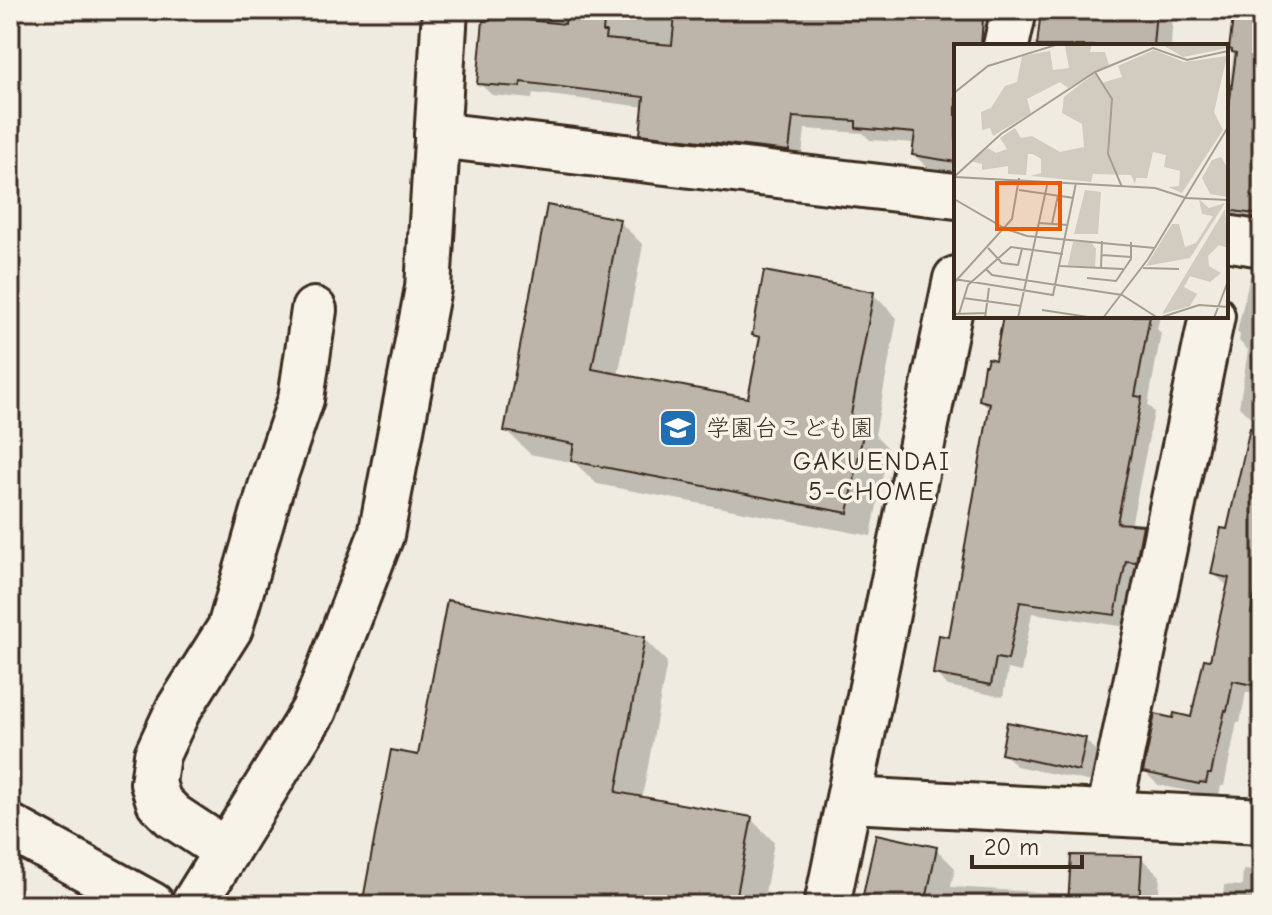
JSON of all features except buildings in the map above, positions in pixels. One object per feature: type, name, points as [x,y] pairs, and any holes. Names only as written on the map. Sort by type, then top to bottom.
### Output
[{"type":"street","points":[[193,905],[314,710],[381,535],[428,288],[445,10]]},
{"type":"street","points":[[1006,44],[1014,10]]},
{"type":"street","points":[[437,135],[954,196]]},
{"type":"street","points":[[827,905],[954,289]]},
{"type":"street","points":[[226,851],[173,816],[159,802],[153,783],[157,755],[178,710],[230,628],[271,487],[301,399],[314,310]]},
{"type":"street","points":[[1109,813],[1212,318]]},
{"type":"street","points":[[849,800],[1262,821]]},
{"type":"street","points":[[10,827],[152,905]]},
{"type":"place","name":"学園台こども園","points":[[678,428]]},
{"type":"district","name":"GAKUENDAI 5-CHOME","points":[[872,476]]}]
